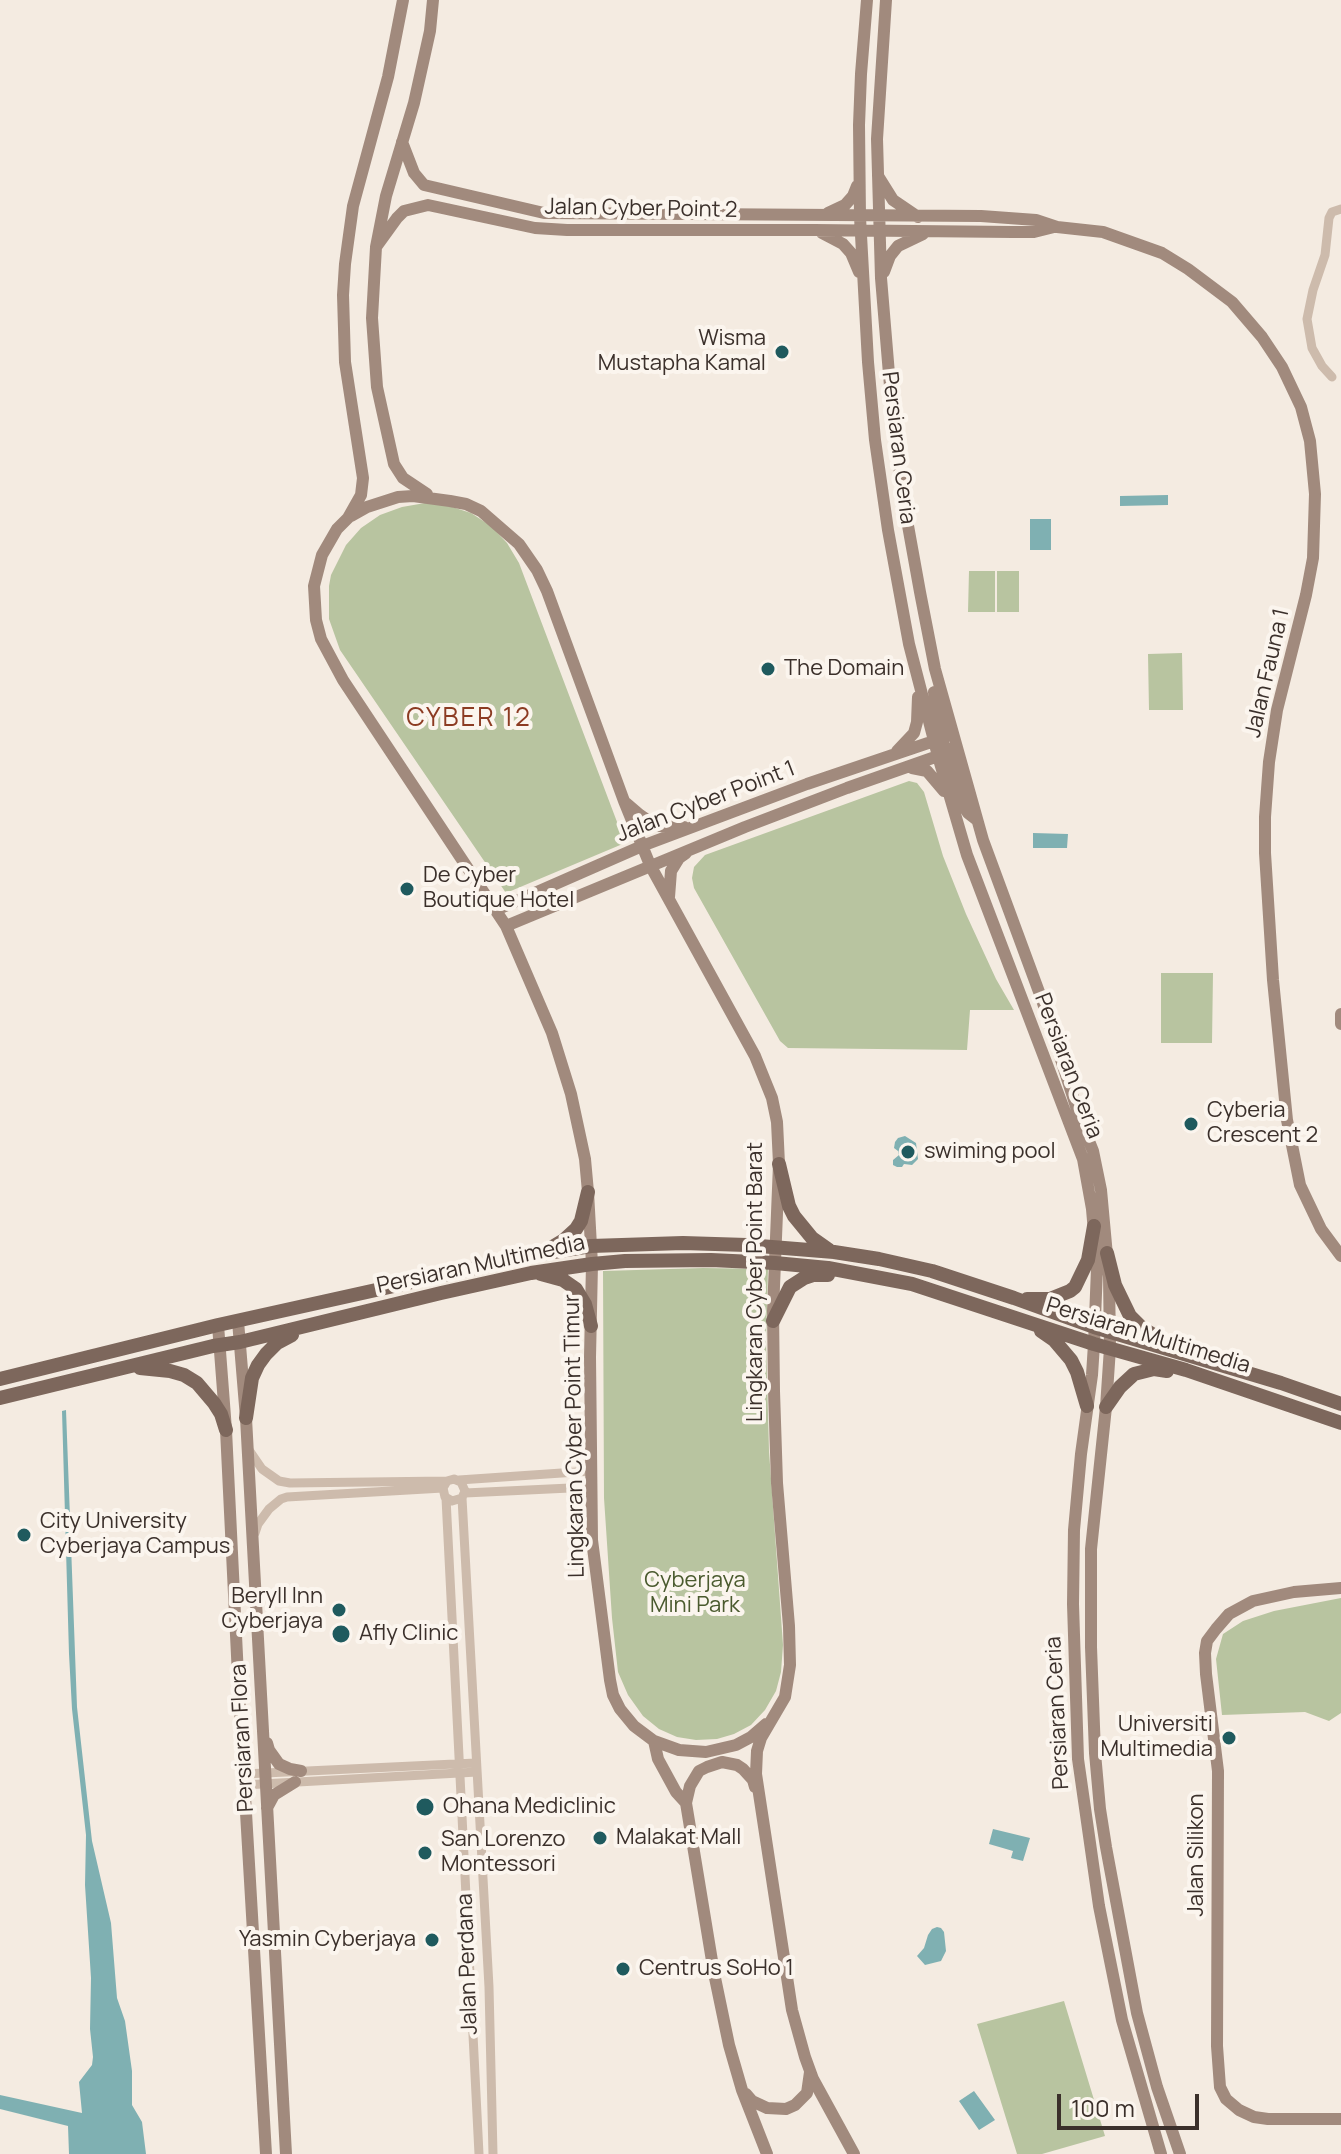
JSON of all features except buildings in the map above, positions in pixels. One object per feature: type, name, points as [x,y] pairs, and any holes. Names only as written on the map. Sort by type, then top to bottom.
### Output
[{"type":"main road","points":[[779,1164],[794,1216],[812,1238],[834,1252]]},
{"type":"main road","points":[[534,1255],[558,1245],[576,1229],[588,1192]]},
{"type":"main road","points":[[1014,1298],[1050,1299],[1075,1287],[1085,1268],[1094,1226]]},
{"type":"main road","name":"Persiaran Multimedia","points":[[0,1379],[218,1325],[534,1255],[591,1246],[683,1243],[775,1255],[947,1294],[1341,1423]]},
{"type":"main road","name":"Persiaran Multimedia","points":[[0,1398],[531,1273],[592,1264],[834,1252],[932,1271],[1109,1332],[1341,1404]]},
{"type":"main road","points":[[1107,1253],[1115,1285],[1126,1310],[1136,1322],[1154,1337],[1210,1362]]},
{"type":"main road","points":[[531,1273],[563,1280],[576,1289],[585,1304],[591,1326]]},
{"type":"main road","points":[[773,1321],[790,1287],[813,1275],[860,1279],[947,1294]]},
{"type":"main road","points":[[1007,1314],[1032,1326],[1062,1349],[1077,1372],[1087,1406]]},
{"type":"main road","points":[[246,1418],[252,1378],[266,1354],[277,1343],[329,1320]]},
{"type":"main road","points":[[124,1368],[184,1375],[197,1383],[214,1403],[226,1430]]},
{"type":"main road","points":[[1106,1407],[1129,1377],[1144,1371],[1154,1369],[1223,1382]]},
{"type":"street","name":"Lingkaran Cyber Point Timur","points":[[403,0],[388,77],[353,206],[345,264],[345,362],[363,478],[361,495],[322,555],[314,586],[316,620],[321,639],[343,680],[506,926],[562,1061],[585,1159],[588,1192],[592,1264],[593,1552],[613,1695],[634,1726],[654,1741],[658,1759],[676,1792],[686,1803],[729,2045],[742,2090],[767,2154]]},
{"type":"street","points":[[433,0],[430,31],[414,103],[386,196],[376,247],[372,318],[377,387],[394,464],[403,478],[433,498]]},
{"type":"street","name":"Persiaran Ceria","points":[[867,0],[861,74],[859,180],[875,440],[896,572],[919,686],[939,742]]},
{"type":"street","name":"Persiaran Ceria","points":[[886,0],[876,174],[893,422],[905,509],[935,669],[977,820],[1093,1151],[1101,1190],[1107,1253],[1110,1348],[1091,1572],[1091,1680],[1100,1809],[1137,2013],[1157,2087],[1180,2154]]},
{"type":"street","name":"Jalan Cyber Point 2","points":[[402,142],[414,173],[424,185],[544,213],[878,216]]},
{"type":"street","points":[[876,174],[893,200],[919,217]]},
{"type":"street","points":[[821,215],[835,211],[849,201],[859,180]]},
{"type":"street","name":"Jalan Cyber Point 2","points":[[376,247],[404,211],[428,205],[557,230],[879,231]]},
{"type":"street","points":[[1332,377],[1312,348],[1307,319],[1325,255],[1329,218],[1332,212],[1341,209]]},
{"type":"street","name":"Jalan Fauna 1","points":[[878,216],[1013,218],[1036,220],[1057,227]]},
{"type":"street","name":"Jalan Fauna 1","points":[[879,231],[1034,232],[1057,227],[1080,228],[1133,241],[1162,253],[1232,302],[1262,337],[1282,367],[1301,407],[1310,441],[1315,494],[1313,558],[1277,710],[1269,762],[1265,817],[1267,902],[1285,1108],[1292,1148],[1308,1205],[1341,1256]]},
{"type":"street","points":[[814,230],[843,244],[851,253],[863,283]]},
{"type":"street","points":[[881,278],[898,246],[930,231]]},
{"type":"street","points":[[348,518],[367,507],[398,497],[433,498]]},
{"type":"street","name":"Lingkaran Cyber Point Barat","points":[[433,498],[466,504],[481,511],[514,538],[537,570],[650,865],[755,1056],[772,1098],[777,1122],[779,1164],[773,1321],[777,1483],[790,1665],[785,1697],[761,1738],[756,1765],[788,1989],[805,2057],[830,2114],[854,2154]]},
{"type":"street","points":[[935,669],[933,687],[938,756]]},
{"type":"street","points":[[892,756],[914,733],[919,686]]},
{"type":"street","points":[[939,742],[952,763],[966,810],[977,820]]},
{"type":"street","name":"Jalan Cyber Point 1","points":[[496,910],[642,846],[807,784],[939,742]]},
{"type":"street","name":"Persiaran Ceria","points":[[938,756],[951,804],[992,922],[1083,1159],[1094,1226],[1097,1268],[1092,1375],[1074,1530],[1073,1615],[1078,1759],[1099,1906],[1122,2020],[1161,2154]]},
{"type":"street","name":"Jalan Cyber Point 1","points":[[506,926],[825,796],[938,756]]},
{"type":"street","points":[[906,769],[927,771],[951,804]]},
{"type":"street","points":[[624,801],[647,821],[660,826],[684,827],[703,823]]},
{"type":"street","points":[[669,899],[671,871],[679,858],[692,849]]},
{"type":"street","points":[[1341,1014],[1341,1024]]},
{"type":"street","name":"Persiaran Flora","points":[[238,1321],[246,1418],[286,2154]]},
{"type":"street","name":"Persiaran Flora","points":[[218,1325],[266,2154]]},
{"type":"street","points":[[247,1447],[262,1469],[279,1481],[445,1489]]},
{"type":"street","points":[[445,1489],[452,1479],[591,1471]]},
{"type":"street","name":"Jalan Perdana","points":[[459,1480],[464,1486],[466,1595],[489,1987],[493,2154]]},
{"type":"street","points":[[445,1489],[452,1501],[463,1496],[591,1487]]},
{"type":"street","points":[[252,1541],[264,1515],[287,1497],[445,1489]]},
{"type":"street","name":"Jalan Perdana","points":[[445,1489],[479,2154]]},
{"type":"street","name":"Jalan Silikon","points":[[1341,1588],[1294,1592],[1253,1601],[1229,1614],[1207,1641],[1205,1653],[1218,1771],[1217,2046],[1220,2087],[1226,2099],[1254,2117],[1341,2119]]},
{"type":"street","points":[[451,1596],[466,1595]]},
{"type":"street","points":[[453,1628],[468,1627]]},
{"type":"street","points":[[456,1686],[472,1684]]},
{"type":"street","points":[[654,1741],[693,1753],[720,1750],[751,1737],[772,1720]]},
{"type":"street","points":[[263,1733],[269,1750],[279,1764],[298,1777]]},
{"type":"street","points":[[686,1803],[690,1786],[699,1771],[713,1764],[730,1763],[743,1769],[753,1780],[762,1814]]},
{"type":"street","points":[[244,1780],[476,1767]]},
{"type":"street","points":[[267,1808],[274,1795],[298,1777]]},
{"type":"street","points":[[742,2090],[752,2101],[767,2108],[786,2109],[795,2105],[807,2093],[810,2073],[805,2057]]},
{"type":"green space","points":[[425,503],[471,513],[491,526],[507,543],[519,563],[625,843],[506,893],[340,650],[329,619],[331,575],[346,545],[361,528],[380,515]]},
{"type":"green space","points":[[969,571],[995,571],[995,612],[968,612]]},
{"type":"green space","points":[[997,571],[1019,571],[1019,612],[997,612]]},
{"type":"green space","points":[[1182,653],[1183,710],[1149,710],[1148,654]]},
{"type":"green space","points":[[909,781],[917,783],[924,792],[943,856],[966,914],[1014,1010],[970,1010],[967,1050],[788,1048],[780,1041],[694,888],[694,867],[705,855]]},
{"type":"green space","points":[[1161,973],[1213,973],[1212,1043],[1161,1043]]},
{"type":"green space","name":"Cyberjaya Mini Park","points":[[768,1269],[769,1451],[783,1645],[776,1691],[765,1710],[751,1725],[734,1734],[696,1740],[677,1737],[659,1729],[643,1716],[628,1695],[618,1672],[604,1498],[603,1271]]},
{"type":"green space","points":[[1341,1598],[1341,1713],[1329,1721],[1305,1712],[1222,1715],[1216,1659],[1223,1634],[1243,1621],[1274,1611]]},
{"type":"green space","points":[[1064,2001],[1105,2136],[1042,2154],[1017,2154],[977,2024]]},
{"type":"water","points":[[1168,495],[1168,505],[1120,506],[1120,496]]},
{"type":"water","points":[[1030,519],[1051,519],[1051,550],[1030,550]]},
{"type":"water","points":[[1033,833],[1068,834],[1067,848],[1033,848]]},
{"type":"water","name":"swiming pool","points":[[905,1136],[916,1143],[918,1159],[912,1165],[897,1167],[893,1165],[893,1160],[899,1155],[894,1148],[895,1142]]},
{"type":"water","points":[[66,1410],[77,1707],[92,1841],[111,1923],[117,1998],[125,2021],[132,2071],[132,2105],[142,2122],[146,2154],[69,2154],[68,2126],[0,2109],[0,2095],[82,2113],[79,2082],[92,2065],[93,2057],[85,1885],[86,1835],[69,1654],[62,1411]]},
{"type":"water","points":[[993,1829],[1030,1838],[1023,1861],[1011,1858],[1013,1851],[989,1844]]},
{"type":"water","points":[[937,1927],[944,1932],[946,1951],[941,1961],[925,1965],[917,1956],[932,1929]]},
{"type":"water","points":[[974,2091],[995,2120],[979,2130],[959,2101]]},
{"type":"place","name":"Wisma Mustapha Kamal","points":[[782,352]]},
{"type":"place","name":"The Domain","points":[[768,669]]},
{"type":"place","name":"De Cyber Boutique Hotel","points":[[407,889]]},
{"type":"place","name":"Cyberia Crescent 2","points":[[1191,1124]]},
{"type":"place","name":"swiming pool","points":[[908,1152]]},
{"type":"place","name":"City University Cyberjaya Campus","points":[[24,1535]]},
{"type":"place","name":"Beryll Inn Cyberjaya","points":[[339,1610]]},
{"type":"place","name":"Afly Clinic","points":[[341,1634]]},
{"type":"place","name":"Universiti Multimedia","points":[[1229,1738]]},
{"type":"place","name":"Ohana Mediclinic","points":[[425,1807]]},
{"type":"place","name":"Malakat Mall","points":[[600,1838]]},
{"type":"place","name":"San Lorenzo Montessori","points":[[425,1853]]},
{"type":"place","name":"Yasmin Cyberjaya","points":[[432,1940]]},
{"type":"place","name":"Centrus SoHo 1","points":[[623,1969]]},
{"type":"district","name":"CYBER 12","points":[[469,719]]}]
